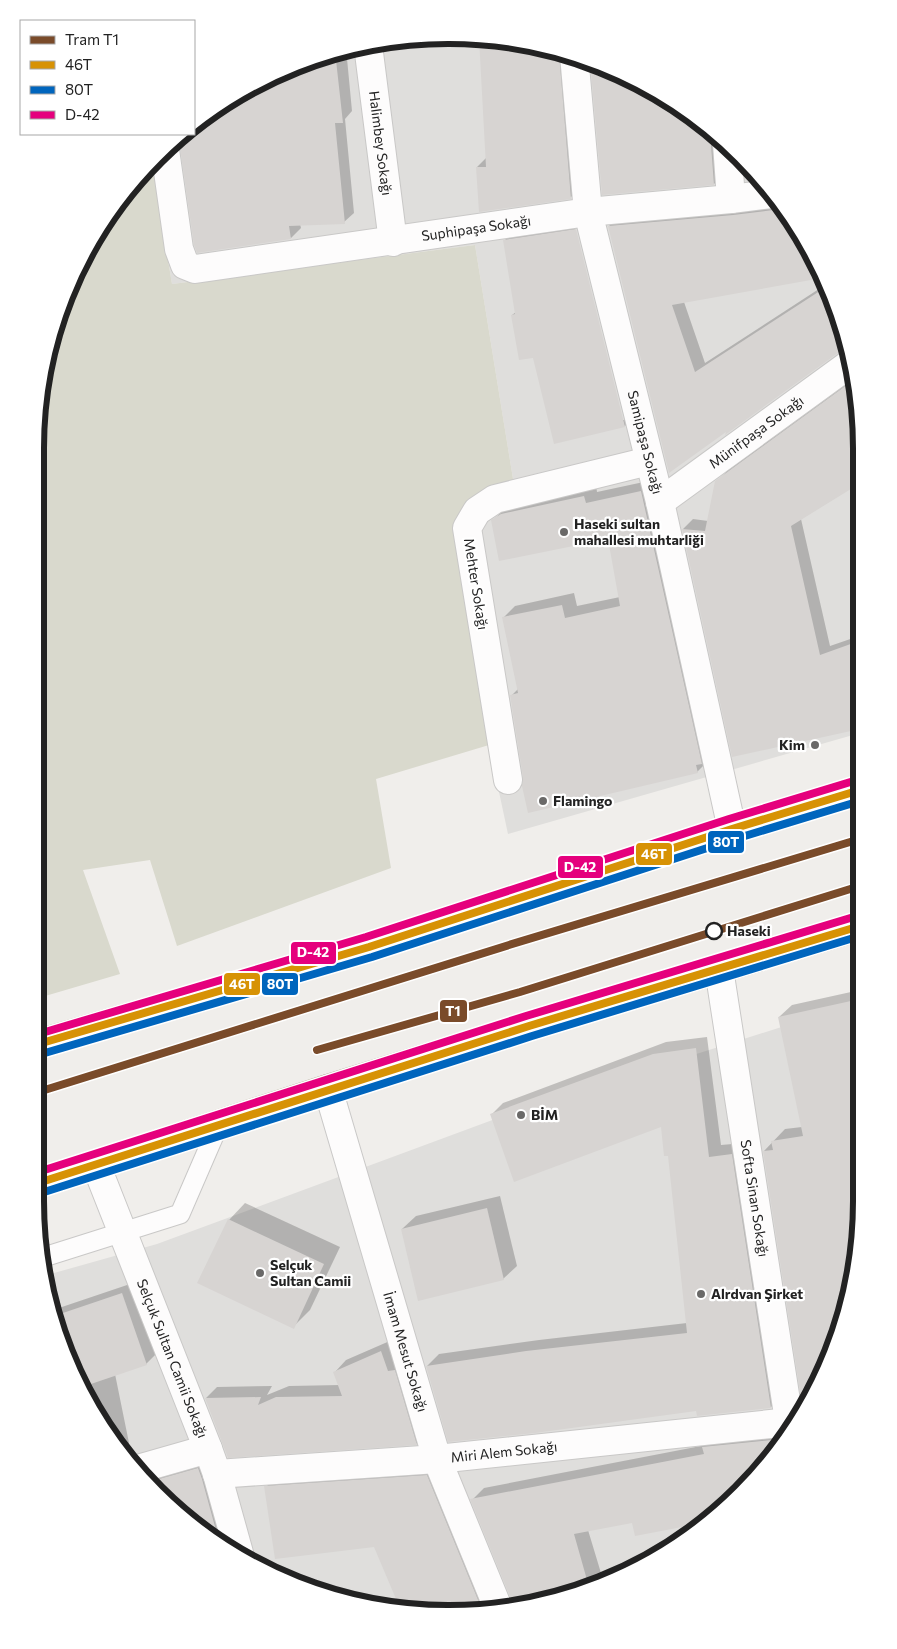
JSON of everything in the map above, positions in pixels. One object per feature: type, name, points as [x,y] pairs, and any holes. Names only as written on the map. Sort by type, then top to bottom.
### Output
[{"type":"main road","points":[[44,1042],[369,947],[732,828],[853,792]]},
{"type":"main road","points":[[44,1181],[328,1089],[853,928]]},
{"type":"street","name":"Halimbey Sokağı","points":[[369,52],[392,242]]},
{"type":"street","name":"Samipaşa Sokağı","points":[[575,64],[588,212],[660,502],[732,828]]},
{"type":"street","points":[[728,156],[731,199]]},
{"type":"street","name":"Suphipaşa Sokağı","points":[[166,158],[179,249],[185,265],[195,269],[392,242],[588,212],[764,195]]},
{"type":"street","name":"Münifpaşa Sokağı","points":[[660,502],[844,368]]},
{"type":"street","name":"Mehter Sokağı","points":[[508,780],[467,528],[477,511],[495,499],[650,461]]},
{"type":"street","name":"Softa Sinan Sokağı","points":[[719,969],[789,1419]]},
{"type":"street","name":"İmam Mesut Sokağı","points":[[328,1089],[437,1459],[496,1602]]},
{"type":"street","name":"Selçuk Sultan Camii Sokağı","points":[[96,1164],[212,1462],[237,1545]]},
{"type":"street","name":"Miri Alem Sokağı","points":[[145,1468],[212,1462],[437,1459],[785,1426]]},
{"type":"lane","points":[[48,1256],[180,1214],[219,1124]]},
{"type":"shaded area","points":[[448,44],[501,47],[579,65],[628,85],[673,112],[695,127],[735,162],[770,202],[812,269],[832,318],[850,396],[852,422],[853,735],[508,834],[489,745],[457,523],[470,499],[514,485],[475,245],[172,284],[153,172],[202,127],[224,112],[269,85],[318,65],[396,47]]},
{"type":"shaded area","points":[[153,172],[172,284],[475,245],[514,485],[470,499],[457,523],[489,745],[376,779],[391,868],[177,946],[150,860],[83,870],[120,974],[44,996],[45,422],[47,396],[58,344],[65,318],[85,269],[127,202]]},
{"type":"shaded area","points":[[853,1004],[853,1200],[850,1253],[832,1331],[812,1380],[770,1447],[735,1487],[715,1505],[695,1522],[651,1551],[628,1564],[579,1584],[501,1602],[448,1605],[422,1604],[396,1602],[344,1591],[318,1584],[269,1564],[202,1522],[162,1487],[144,1467],[127,1447],[98,1403],[85,1380],[65,1331],[51,1274],[157,1244],[517,1111]]},
{"type":"building","points":[[479,45],[501,47],[560,60],[571,199],[479,212],[476,167],[486,167]]},
{"type":"building","points":[[336,60],[343,123],[335,123],[345,224],[289,226],[291,239],[197,253],[194,245],[179,146],[195,135],[202,127],[269,85],[318,65]]},
{"type":"building","points":[[591,70],[628,85],[651,98],[695,127],[712,141],[714,185],[602,195]]},
{"type":"building","points":[[775,209],[799,246],[816,279],[672,305],[695,372],[821,291],[832,318],[841,351],[669,473],[608,226]]},
{"type":"building","points":[[576,229],[625,427],[554,444],[533,358],[519,360],[511,315],[515,314],[503,240]]},
{"type":"building","points":[[848,384],[852,422],[853,488],[791,526],[820,655],[853,643],[853,731],[732,757],[682,529],[705,531],[715,481]]},
{"type":"building","points":[[641,491],[702,764],[696,765],[698,773],[528,813],[522,786],[523,777],[510,695],[518,693],[502,617],[562,605],[565,618],[620,606],[608,539],[499,561],[491,520],[501,514],[584,496],[586,503]]},
{"type":"building","points":[[853,1001],[853,1099],[850,1100],[853,1120],[853,1200],[850,1253],[832,1331],[812,1380],[801,1399],[763,1151],[773,1150],[771,1141],[803,1136],[778,1017]]},
{"type":"building","points":[[696,1048],[709,1157],[732,1154],[771,1408],[697,1416],[696,1411],[535,1433],[448,1442],[426,1366],[526,1351],[687,1333],[668,1156],[664,1156],[661,1127],[514,1182],[490,1114],[653,1054]]},
{"type":"building","points":[[487,1208],[504,1280],[418,1301],[401,1229]]},
{"type":"building","name":"Selçuk Sultan Camii","points":[[228,1219],[324,1264],[294,1329],[197,1283]]},
{"type":"building","points":[[122,1293],[147,1365],[88,1385],[65,1331],[60,1314]]},
{"type":"building","points":[[381,1351],[388,1371],[395,1370],[417,1445],[228,1458],[205,1398],[261,1397],[258,1405],[276,1397],[342,1396],[333,1372]]},
{"type":"building","points":[[775,1440],[735,1487],[690,1526],[635,1536],[632,1523],[574,1534],[587,1581],[553,1591],[511,1600],[470,1499],[704,1454],[702,1447]]},
{"type":"building","points":[[198,1468],[216,1532],[182,1505],[156,1480]]},
{"type":"building","points":[[427,1475],[480,1604],[448,1605],[397,1602],[374,1547],[275,1559],[264,1486]]},
{"type":"tram line","name":"T1","points":[[44,1090],[509,945],[853,841]]},
{"type":"tram line","name":"T1","points":[[317,1050],[520,992],[853,888]]},
{"type":"transit line","name":"D-42","points":[[44,1032],[366,937],[729,819],[853,781]]},
{"type":"transit line","name":"46T","points":[[44,1042],[369,947],[732,829],[853,792]]},
{"type":"transit line","name":"80T","points":[[44,1053],[372,957],[735,839],[853,803]]},
{"type":"transit line","name":"D-42","points":[[44,1170],[526,1016],[853,917]]},
{"type":"transit line","name":"46T","points":[[44,1181],[529,1026],[853,928]]},
{"type":"transit line","name":"80T","points":[[44,1192],[532,1036],[853,938]]},
{"type":"place","name":"Haseki sultan mahallesi muhtarliği","points":[[564,532]]},
{"type":"place","name":"Kim","points":[[815,745]]},
{"type":"place","name":"Flamingo","points":[[543,801]]},
{"type":"place","name":"Haseki","points":[[714,931]]},
{"type":"place","name":"BİM","points":[[521,1115]]},
{"type":"place","name":"Selçuk Sultan Camii","points":[[260,1273]]},
{"type":"place","name":"Alrdvan Şirket","points":[[701,1294]]}]
